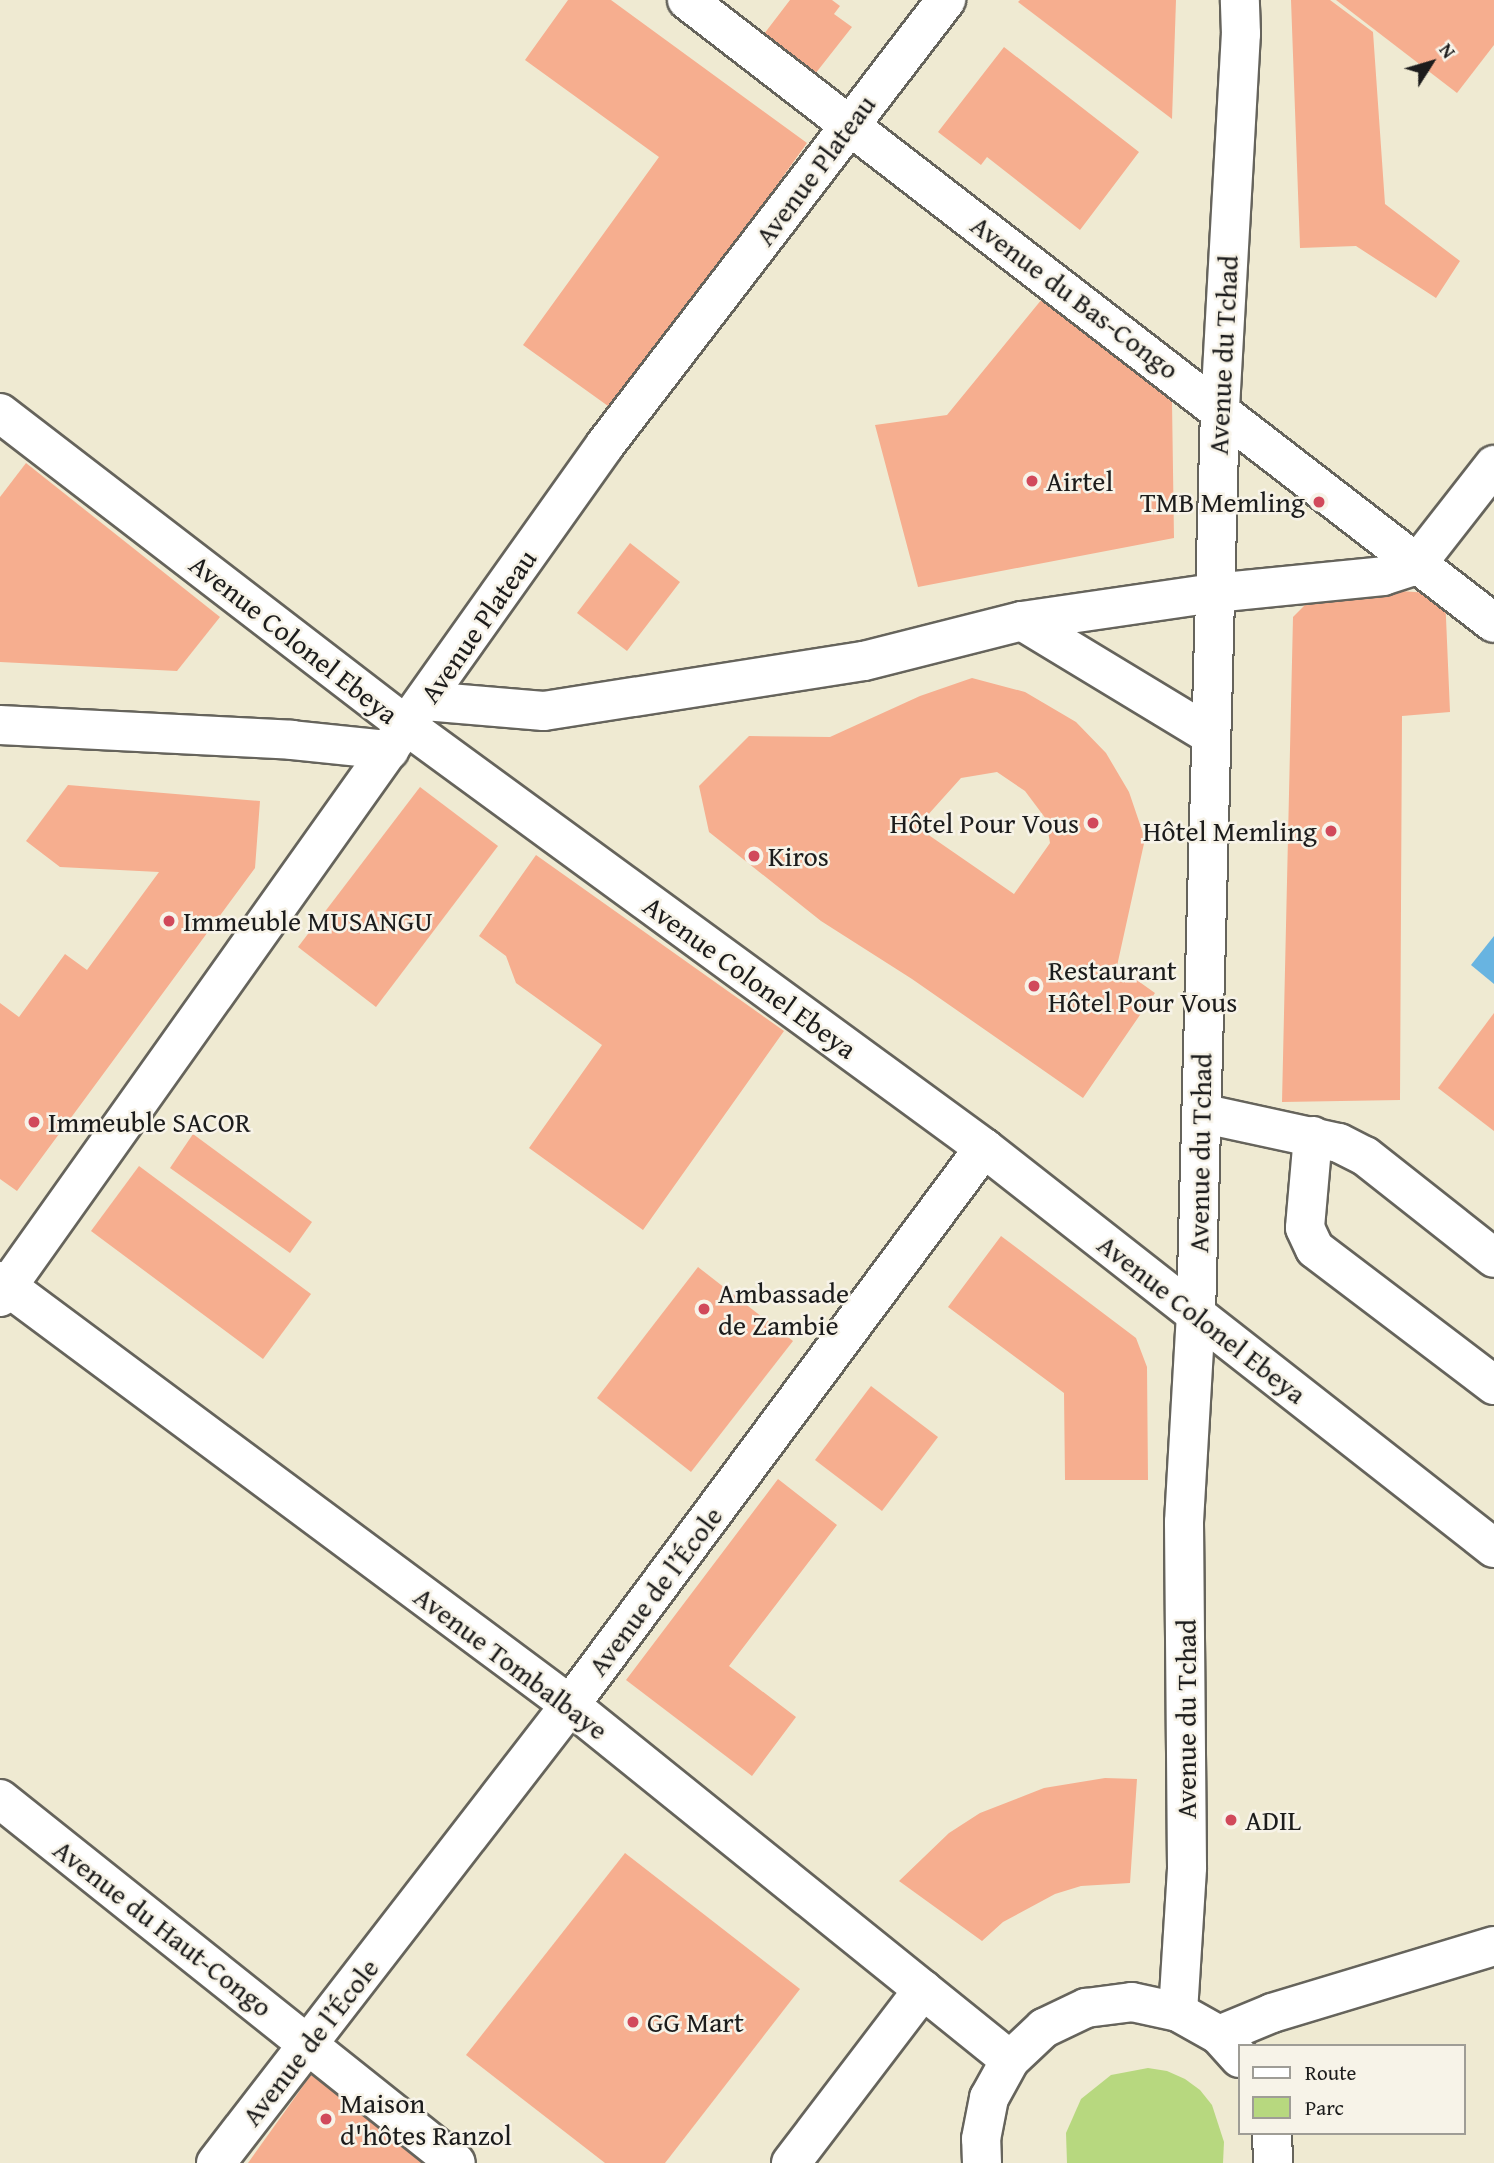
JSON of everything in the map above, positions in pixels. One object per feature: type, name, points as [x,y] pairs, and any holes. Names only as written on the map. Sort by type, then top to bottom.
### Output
[{"type":"street","name":"Avenue du Bas-Congo","points":[[687,0],[1220,408],[1416,565],[1494,623]]},
{"type":"street","name":"Avenue Plateau","points":[[2,1288],[407,726],[605,445],[946,0]]},
{"type":"street","name":"Avenue du Tchad","points":[[1178,2012],[1187,1867],[1184,1522],[1196,1314],[1220,408],[1241,34],[1240,0]]},
{"type":"street","name":"Avenue Colonel Ebeya","points":[[0,413],[407,726],[985,1148],[1494,1548]]},
{"type":"street","points":[[0,725],[292,740],[544,711],[864,661],[1022,621],[1214,593],[1382,576],[1416,565],[1494,465]]},
{"type":"street","points":[[1022,621],[1210,736]]},
{"type":"street","points":[[1201,1114],[1339,1143],[1365,1156],[1494,1258]]},
{"type":"street","points":[[1313,1136],[1305,1228],[1315,1249],[1494,1385]]},
{"type":"street","name":"Avenue de l’École","points":[[216,2163],[570,1705],[985,1148]]},
{"type":"street","name":"Avenue Tombalbaye","points":[[2,1288],[570,1705],[1010,2060]]},
{"type":"street","name":"Avenue du Haut-Congo","points":[[0,1799],[456,2163]]},
{"type":"street","points":[[982,2163],[981,2139],[989,2098],[1010,2060],[1044,2028],[1086,2008],[1132,2002],[1178,2012],[1229,2047],[1272,2013],[1494,1946]]},
{"type":"street","points":[[791,2163],[923,1990]]},
{"type":"street","points":[[1272,2135],[1273,2163]]},
{"type":"green space","points":[[1148,2068],[1167,2071],[1185,2079],[1200,2090],[1212,2105],[1224,2142],[1223,2163],[1067,2163],[1066,2133],[1081,2099],[1111,2075]]},
{"type":"water","points":[[1494,936],[1494,984],[1471,965]]},
{"type":"building","points":[[568,0],[611,0],[807,143],[615,411],[523,345],[659,157],[525,60]]},
{"type":"building","points":[[790,0],[832,0],[840,6],[834,14],[852,27],[815,74],[764,34]]},
{"type":"building","points":[[1176,0],[1172,119],[1018,2]]},
{"type":"building","points":[[1291,0],[1330,0],[1373,32],[1385,204],[1460,261],[1436,298],[1356,246],[1300,248]]},
{"type":"building","points":[[1336,0],[1494,0],[1494,45],[1457,93]]},
{"type":"building","points":[[1004,47],[1139,152],[1080,230],[987,157],[981,165],[938,132]]},
{"type":"building","name":"Airtel","points":[[1042,299],[1172,402],[1174,538],[918,587],[875,425],[947,415]]},
{"type":"building","points":[[26,463],[220,617],[177,671],[0,662],[0,497]]},
{"type":"building","points":[[630,543],[680,582],[627,651],[577,613]]},
{"type":"building","points":[[1354,588],[1445,594],[1450,712],[1402,716],[1400,1100],[1282,1102],[1293,617],[1314,596]]},
{"type":"building","points":[[972,678],[1025,692],[1076,722],[1106,753],[1129,792],[1145,839],[1117,966],[1155,993],[1083,1098],[912,979],[821,921],[709,832],[699,786],[749,736],[830,737],[920,696]],"holes":[[[997,772],[1025,791],[1046,819],[1050,843],[1014,894],[917,827],[961,778]]]},
{"type":"building","name":"Immeuble MUSANGU","points":[[68,785],[260,801],[255,868],[17,1191],[0,1179],[0,1003],[19,1017],[65,954],[87,970],[159,872],[60,867],[26,841]]},
{"type":"building","points":[[420,787],[498,846],[376,1007],[298,947]]},
{"type":"building","points":[[536,855],[784,1031],[643,1230],[529,1148],[602,1045],[516,983],[506,956],[479,936]]},
{"type":"building","points":[[1494,1013],[1494,1131],[1438,1088]]},
{"type":"building","points":[[193,1134],[312,1222],[290,1253],[170,1168]]},
{"type":"building","points":[[139,1166],[311,1294],[263,1359],[91,1231]]},
{"type":"building","points":[[1001,1236],[1136,1338],[1147,1367],[1148,1480],[1065,1480],[1064,1393],[948,1307]]},
{"type":"building","points":[[698,1267],[793,1341],[691,1472],[597,1398]]},
{"type":"building","points":[[871,1386],[938,1437],[882,1511],[815,1460]]},
{"type":"building","points":[[778,1479],[837,1525],[729,1666],[796,1717],[752,1776],[626,1680]]},
{"type":"building","points":[[1105,1778],[1137,1779],[1130,1883],[1081,1886],[1055,1894],[1003,1922],[982,1941],[899,1881],[949,1833],[980,1813],[1044,1788]]},
{"type":"building","name":"GG Mart","points":[[625,1853],[800,1989],[665,2163],[605,2163],[466,2055]]},
{"type":"building","name":"Maison d'hôtes Ranzol","points":[[311,2075],[435,2163],[248,2163]]},
{"type":"place","name":"Airtel","points":[[1032,481]]},
{"type":"place","name":"TMB Memling","points":[[1319,502]]},
{"type":"place","name":"Hôtel Pour Vous","points":[[1093,823]]},
{"type":"place","name":"Hôtel Memling","points":[[1331,831]]},
{"type":"place","name":"Kiros","points":[[754,856]]},
{"type":"place","name":"Immeuble MUSANGU","points":[[169,921]]},
{"type":"place","name":"Restaurant Hôtel Pour Vous","points":[[1034,986]]},
{"type":"place","name":"Immeuble SACOR","points":[[34,1122]]},
{"type":"place","name":"Ambassade de Zambie","points":[[704,1309]]},
{"type":"place","name":"ADIL","points":[[1231,1820]]},
{"type":"place","name":"GG Mart","points":[[633,2022]]},
{"type":"place","name":"Maison d'hôtes Ranzol","points":[[326,2119]]}]
